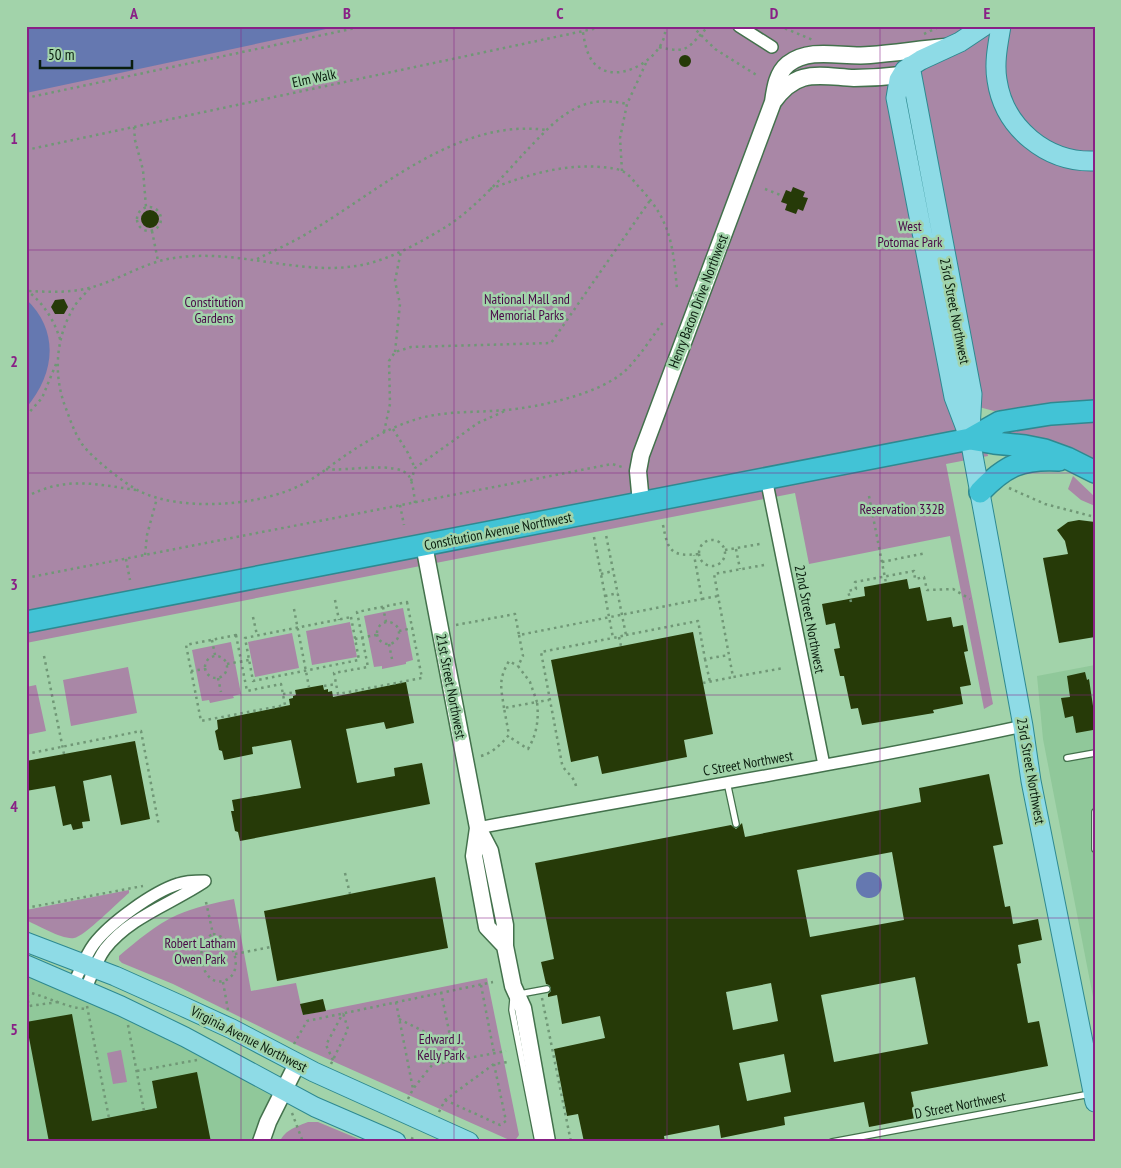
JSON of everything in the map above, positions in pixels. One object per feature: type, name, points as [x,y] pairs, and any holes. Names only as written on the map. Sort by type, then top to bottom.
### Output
[{"type":"highway","name":"Constitution Avenue Northwest","points":[[26,622],[970,439],[1000,422],[1051,414],[1095,412]]},
{"type":"highway","name":"Constitution Avenue Northwest","points":[[970,439],[994,444],[1034,447],[1074,461],[1095,472]]},
{"type":"highway","points":[[980,492],[996,476],[1013,466],[1036,460],[1074,461]]},
{"type":"main road","points":[[906,70],[951,47],[984,26]]},
{"type":"main road","points":[[1001,26],[996,53],[996,78],[1002,100],[1011,118],[1028,138],[1048,152],[1071,159],[1095,161]]},
{"type":"main road","name":"23rd Street Northwest","points":[[906,70],[972,394],[970,439],[1023,726],[1031,781],[1094,1098]]},
{"type":"main road","name":"Virginia Avenue Northwest","points":[[26,942],[295,1055],[406,1115],[470,1142]]},
{"type":"main road","name":"Virginia Avenue Northwest","points":[[26,965],[83,997],[177,1033],[321,1110],[396,1142]]},
{"type":"street","points":[[739,26],[772,47]]},
{"type":"street","name":"Henry Bacon Drive Northwest","points":[[641,503],[638,471],[641,455],[773,102],[780,73],[792,62],[806,56],[821,54],[871,55],[905,50],[951,47]]},
{"type":"street","points":[[773,102],[783,89],[810,75],[864,78],[906,70]]},
{"type":"street","name":"22nd Street Northwest","points":[[766,478],[824,765]]},
{"type":"street","name":"21st Street Northwest","points":[[424,545],[478,828],[490,851],[504,925],[504,946],[515,990],[523,1008],[547,1142]]},
{"type":"street","name":"C Street Northwest","points":[[478,828],[824,765],[1023,726]]},
{"type":"street","points":[[83,997],[89,967],[96,941],[134,909],[156,895],[180,883],[205,881],[158,908],[123,933],[89,967]]},
{"type":"street","points":[[262,1142],[264,1130],[295,1055]]},
{"type":"lane","points":[[1067,758],[1095,753]]},
{"type":"lane","points":[[727,782],[736,824]]},
{"type":"lane","points":[[1095,812],[1095,849]]},
{"type":"lane","points":[[515,990],[544,989]]},
{"type":"lane","name":"21st Street Northwest","points":[[515,990],[512,1010],[538,1142]]},
{"type":"lane","name":"D Street Northwest","points":[[832,1142],[1094,1098]]},
{"type":"path","points":[[26,98],[365,26]]},
{"type":"path","points":[[582,26],[590,59],[598,67],[610,72],[622,72],[647,61]]},
{"type":"path","name":"Elm Walk","points":[[26,150],[606,26]]},
{"type":"path","points":[[622,171],[620,138],[627,104],[647,61],[664,38],[665,26]]},
{"type":"path","points":[[692,26],[715,49],[758,76]]},
{"type":"path","points":[[659,47],[674,51],[684,50],[709,26]]},
{"type":"path","points":[[780,26],[796,34],[818,41]]},
{"type":"path","points":[[921,35],[941,26]]},
{"type":"path","points":[[28,291],[50,292],[90,288],[158,262],[193,256],[219,255],[339,268],[380,261],[455,221],[547,130],[568,113],[586,104],[601,101],[627,104]]},
{"type":"path","points":[[134,127],[136,146],[143,170],[146,207]]},
{"type":"path","points":[[256,259],[311,231],[372,191],[453,145],[493,131],[513,128],[547,130]]},
{"type":"path","points":[[489,189],[524,176],[551,169],[594,167],[622,171],[651,199],[667,226],[674,250],[676,289]]},
{"type":"path","points":[[765,189],[783,196]]},
{"type":"path","points":[[395,352],[411,347],[552,343],[651,199]]},
{"type":"path","points":[[146,207],[154,208],[160,212],[162,220],[159,227],[152,231],[145,230],[138,222],[140,211],[146,207]]},
{"type":"path","points":[[152,231],[158,262]]},
{"type":"path","points":[[384,433],[390,404],[389,362],[395,352],[400,304],[395,280],[401,251]]},
{"type":"path","points":[[26,416],[42,398],[57,362],[62,330],[74,306],[90,288]]},
{"type":"path","points":[[28,291],[35,296],[48,313],[60,341]]},
{"type":"path","points":[[26,497],[51,486],[62,484],[102,485],[138,491],[172,501],[200,504],[247,502],[277,495],[326,469],[369,440],[418,419],[444,413],[506,410],[569,398],[613,379],[626,370],[664,321]]},
{"type":"path","points":[[57,362],[62,400],[72,427],[84,445],[103,464],[138,491]]},
{"type":"path","points":[[411,482],[415,468],[478,423],[506,410]]},
{"type":"path","points":[[392,429],[405,448],[415,468]]},
{"type":"path","points":[[26,578],[612,464],[622,467]]},
{"type":"path","points":[[326,469],[400,470],[408,474],[415,503]]},
{"type":"path","points":[[1007,486],[1020,494],[1046,504],[1095,517]]},
{"type":"path","points":[[869,496],[886,583]]},
{"type":"path","points":[[145,555],[157,497]]},
{"type":"path","points":[[400,506],[404,525]]},
{"type":"path","points":[[663,525],[669,548],[675,553],[684,555],[699,554]]},
{"type":"path","points":[[606,535],[626,635]]},
{"type":"path","points":[[594,537],[613,638]]},
{"type":"path","points":[[711,539],[719,542],[725,550],[723,560],[712,566],[704,563],[699,554],[700,546],[711,539]]},
{"type":"path","points":[[725,550],[760,544]]},
{"type":"path","points":[[736,548],[740,569]]},
{"type":"path","points":[[882,562],[926,553]]},
{"type":"path","points":[[694,555],[702,600]]},
{"type":"path","points":[[126,559],[130,580]]},
{"type":"path","points":[[734,677],[714,574],[764,565]]},
{"type":"path","points":[[601,574],[613,571]]},
{"type":"path","points":[[850,602],[848,591],[856,589],[855,582],[914,571],[915,578],[924,577],[927,590],[953,589],[970,599]]},
{"type":"path","points":[[605,596],[618,594]]},
{"type":"path","points":[[519,635],[718,596]]},
{"type":"path","points":[[335,600],[339,620]]},
{"type":"path","points":[[407,602],[422,678],[338,694],[334,673],[368,667],[357,612],[383,606],[407,602]]},
{"type":"path","points":[[383,606],[386,622]]},
{"type":"path","points":[[294,609],[309,687]]},
{"type":"path","points":[[456,625],[515,614],[523,656],[518,666]]},
{"type":"path","points":[[254,616],[258,635]]},
{"type":"path","points":[[351,617],[360,660],[253,681],[245,638],[339,620],[351,617]]},
{"type":"path","points":[[576,786],[574,778],[562,764],[541,652],[698,621],[710,682]]},
{"type":"path","points":[[386,622],[394,624],[399,631],[397,640],[390,644],[380,642],[376,635],[380,625],[386,622]]},
{"type":"path","points":[[399,631],[412,628]]},
{"type":"path","points":[[236,635],[241,662],[247,691],[281,684],[285,705],[201,721],[186,645],[236,635]]},
{"type":"path","points":[[356,639],[376,635]]},
{"type":"path","points":[[619,637],[621,646]]},
{"type":"path","points":[[212,640],[215,655]]},
{"type":"path","points":[[390,644],[392,659]]},
{"type":"path","points":[[215,655],[222,657],[228,664]]},
{"type":"path","points":[[215,655],[206,662],[205,669],[209,675],[218,678]]},
{"type":"path","points":[[705,660],[729,655]]},
{"type":"path","points":[[44,656],[64,754]]},
{"type":"path","points":[[228,664],[249,660]]},
{"type":"path","points":[[509,661],[518,666],[530,682],[537,702],[537,728],[534,739],[528,749],[508,736],[500,682],[503,671],[509,661]]},
{"type":"path","points":[[218,678],[226,673],[228,664]]},
{"type":"path","points":[[703,683],[784,668]]},
{"type":"path","points":[[191,671],[205,669]]},
{"type":"path","points":[[218,678],[222,692]]},
{"type":"path","points":[[324,686],[336,684]]},
{"type":"path","points":[[283,694],[296,692]]},
{"type":"path","points":[[504,708],[550,700]]},
{"type":"path","points":[[26,754],[141,731],[160,826]]},
{"type":"path","points":[[481,756],[488,754],[508,736]]},
{"type":"path","points":[[346,873],[350,894]]},
{"type":"path","points":[[26,908],[143,886]]},
{"type":"path","points":[[206,902],[213,934]]},
{"type":"path","points":[[213,934],[225,938],[234,954],[236,965],[234,972],[230,978],[222,982],[211,979],[205,972],[202,958],[202,944],[206,937],[213,934]]},
{"type":"path","points":[[234,954],[271,947]]},
{"type":"path","points":[[222,982],[228,1013]]},
{"type":"path","points":[[295,1055],[307,1021],[493,982]]},
{"type":"path","points":[[481,984],[494,1053]]},
{"type":"path","points":[[544,989],[570,1142]]},
{"type":"path","points":[[440,992],[454,1060]]},
{"type":"path","points":[[58,1002],[29,1006],[27,996],[31,993],[58,1002],[75,1009],[83,997]]},
{"type":"path","points":[[83,997],[109,1118]]},
{"type":"path","points":[[396,1002],[413,1088]]},
{"type":"path","points":[[343,1013],[348,1029],[332,1062],[326,1045],[343,1013]]},
{"type":"path","points":[[399,1019],[425,1032],[432,1065]]},
{"type":"path","points":[[128,1023],[144,1111]]},
{"type":"path","points":[[408,1099],[413,1088],[432,1065],[506,1051]]},
{"type":"path","points":[[137,1071],[197,1060]]},
{"type":"path","points":[[439,1112],[445,1100],[494,1064],[508,1062]]},
{"type":"path","points":[[445,1100],[500,1125],[506,1121],[494,1064]]},
{"type":"path","points":[[291,1110],[303,1142]]},
{"type":"path","points":[[233,1142],[245,1140]]},
{"type":"shaded area","points":[[1095,665],[1095,1007],[1043,739],[1037,676]]},
{"type":"shaded area","points":[[26,965],[282,1090],[261,1142],[26,1142]]},
{"type":"green space","points":[[26,26],[1095,26],[1095,401],[1059,402],[994,411],[979,407],[988,456],[946,464],[993,704],[984,709],[950,536],[809,564],[795,493],[26,643]]},
{"type":"green space","points":[[1095,411],[1095,463],[994,443],[1000,422]]},
{"type":"green space","points":[[1073,476],[1095,497],[1095,506],[1081,500],[1068,489]]},
{"type":"green space","points":[[403,608],[413,660],[406,662],[406,664],[382,669],[382,666],[374,667],[364,616]]},
{"type":"green space","points":[[350,622],[357,657],[312,665],[306,631]]},
{"type":"green space","points":[[292,633],[299,668],[255,677],[248,642]]},
{"type":"green space","points":[[231,642],[241,694],[233,696],[234,698],[210,703],[209,700],[202,701],[192,650]]},
{"type":"green space","points":[[128,667],[137,713],[71,726],[63,680]]},
{"type":"green space","points":[[36,685],[46,731],[26,735],[26,687]]},
{"type":"green space","points":[[129,890],[129,893],[93,925],[74,938],[57,935],[26,920],[26,910]]},
{"type":"green space","name":"Edward J. Kelly Park","points":[[234,899],[251,991],[296,983],[303,1015],[487,978],[519,1135],[514,1142],[301,1047],[173,984],[122,963],[119,960],[119,956],[154,928],[169,919],[198,907]]},
{"type":"green space","points":[[121,1050],[127,1082],[113,1084],[107,1053]]},
{"type":"green space","points":[[308,1122],[318,1122],[366,1142],[280,1142],[288,1131]]},
{"type":"water","points":[[26,26],[340,26],[26,93]]},
{"type":"water","points":[[26,299],[37,311],[44,325],[49,339],[50,353],[43,381],[36,395],[26,408]]},
{"type":"water","points":[[869,872],[879,875],[882,885],[879,895],[869,898],[859,895],[856,885],[859,875]]},
{"type":"building","points":[[685,55],[691,61],[685,67],[679,61]]},
{"type":"building","points":[[793,187],[805,192],[803,197],[808,198],[803,211],[798,209],[796,214],[785,210],[787,204],[781,202],[786,190],[791,192]]},
{"type":"building","points":[[150,210],[156,213],[159,219],[156,225],[150,228],[144,225],[141,219],[144,213]]},
{"type":"building","points":[[64,299],[68,307],[64,314],[55,314],[51,307],[55,300]]},
{"type":"building","points":[[1079,520],[1095,522],[1095,637],[1059,643],[1043,558],[1068,554],[1065,541],[1057,530],[1068,522]]},
{"type":"building","points":[[907,579],[909,589],[920,587],[927,621],[951,617],[953,627],[963,625],[968,651],[964,652],[971,685],[960,687],[963,704],[933,710],[934,713],[862,725],[858,708],[851,709],[844,676],[840,676],[834,649],[840,648],[835,623],[826,625],[822,604],[865,596],[864,587]]},
{"type":"building","points":[[693,632],[713,734],[684,740],[687,757],[602,774],[598,756],[571,762],[551,660]]},
{"type":"building","points":[[1085,672],[1087,680],[1089,679],[1095,726],[1093,726],[1093,730],[1076,733],[1073,716],[1065,718],[1061,698],[1070,697],[1067,676]]},
{"type":"building","points":[[406,682],[414,723],[386,729],[384,722],[346,729],[357,783],[395,776],[394,768],[422,763],[430,804],[240,841],[238,832],[235,831],[231,811],[234,811],[232,800],[301,788],[291,740],[252,747],[253,754],[224,760],[222,751],[219,750],[215,731],[218,729],[217,720],[290,705],[289,699],[296,695],[295,690],[323,685],[324,690],[332,691],[333,697]]},
{"type":"building","points":[[135,741],[150,819],[121,825],[111,775],[83,781],[90,821],[82,822],[83,828],[73,830],[71,824],[63,826],[55,786],[26,791],[26,761]]},
{"type":"building","points":[[989,774],[1003,844],[993,846],[1005,907],[1010,906],[1013,924],[1038,919],[1042,940],[1018,945],[1021,963],[1017,964],[1028,1023],[1039,1021],[1048,1066],[911,1092],[916,1118],[869,1127],[864,1102],[784,1117],[785,1125],[721,1138],[719,1125],[664,1136],[665,1142],[584,1142],[578,1114],[567,1116],[554,1049],[605,1038],[600,1016],[562,1024],[557,995],[548,997],[551,988],[546,984],[541,962],[554,959],[535,863],[731,825],[736,829],[742,823],[745,837],[921,802],[919,788]],"holes":[[[892,852],[904,920],[810,937],[797,870]],[[915,977],[928,1044],[834,1062],[821,995]],[[771,983],[778,1021],[733,1030],[726,992]],[[784,1054],[791,1092],[747,1101],[739,1063]]]},
{"type":"building","points":[[435,877],[448,948],[277,981],[264,911]]},
{"type":"building","points":[[323,999],[326,1011],[303,1015],[300,1004]]},
{"type":"building","points":[[72,1014],[92,1121],[157,1108],[152,1081],[197,1072],[211,1142],[49,1142],[26,1022]]},
{"type":"park label","name":"West Potomac Park","points":[[910,234]]},
{"type":"park label","name":"National Mall and Memorial Parks","points":[[527,308]]},
{"type":"park label","name":"Constitution Gardens","points":[[214,310]]},
{"type":"park label","name":"Reservation 332B","points":[[902,509]]},
{"type":"park label","name":"Robert Latham Owen Park","points":[[200,952]]}]
